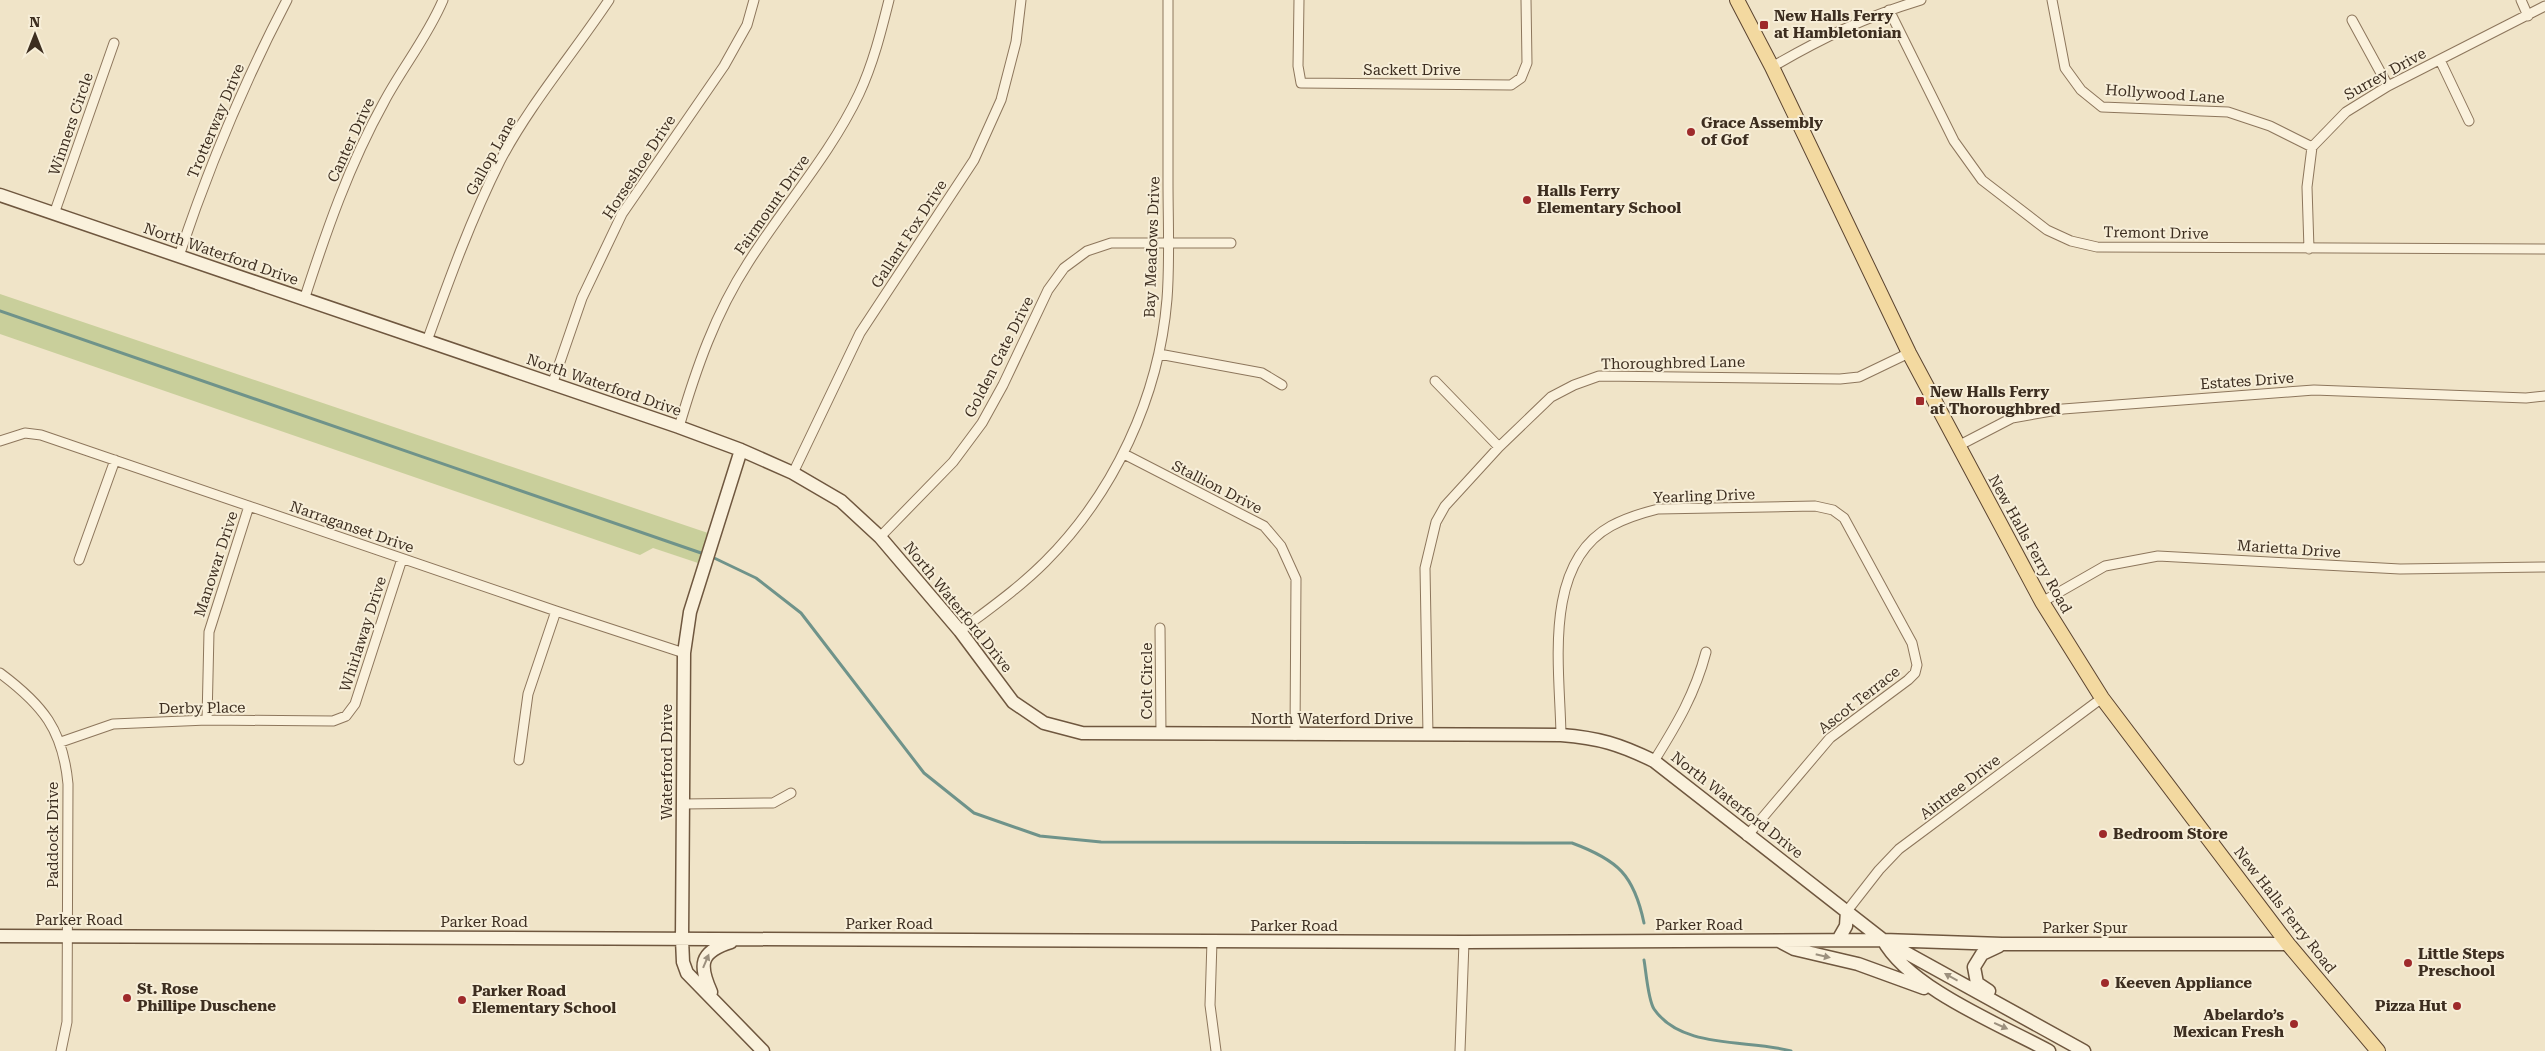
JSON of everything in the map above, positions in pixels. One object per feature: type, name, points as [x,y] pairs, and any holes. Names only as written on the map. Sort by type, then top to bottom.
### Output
[{"type":"main road","name":"New Halls Ferry Road","points":[[1737,0],[1772,67],[1909,353],[2042,602],[2102,698],[2288,944],[2378,1051]]},
{"type":"street","name":"Trotterway Drive","points":[[179,256],[205,179],[234,108],[287,0]]},
{"type":"street","name":"Canter Drive","points":[[304,300],[351,168],[383,103],[443,0]]},
{"type":"street","name":"Gallop Lane","points":[[427,341],[473,217],[501,159],[544,91],[609,0]]},
{"type":"street","name":"Horseshoe Drive","points":[[552,385],[582,298],[622,214],[724,66],[747,25],[754,0]]},
{"type":"street","name":"Fairmount Drive","points":[[679,427],[699,361],[721,312],[747,264],[828,148],[858,94],[879,43],[888,0]]},
{"type":"street","name":"Gallant Fox Drive","points":[[793,473],[860,333],[974,160],[1001,100],[1016,42],[1021,0]]},
{"type":"street","name":"Bay Meadows Drive","points":[[960,631],[1008,596],[1046,562],[1101,493],[1124,454],[1145,402],[1159,354],[1167,299],[1168,0]]},
{"type":"street","name":"Sackett Drive","points":[[1299,0],[1298,66],[1301,83],[1511,85],[1521,78],[1527,63],[1526,0]]},
{"type":"street","points":[[1772,67],[1831,33],[1920,0]]},
{"type":"street","name":"Hollywood Lane","points":[[2052,0],[2065,68],[2081,90],[2102,107],[2228,112],[2270,126],[2312,147]]},
{"type":"street","points":[[2520,0],[2528,16]]},
{"type":"street","name":"Surrey Drive","points":[[2312,147],[2346,112],[2388,86],[2545,6]]},
{"type":"street","name":"Tremont Drive","points":[[1889,10],[1954,141],[1982,180],[2048,230],[2071,241],[2097,247],[2545,249]]},
{"type":"street","points":[[2352,20],[2388,86]]},
{"type":"street","name":"Winners Circle","points":[[54,214],[114,43]]},
{"type":"street","points":[[2440,60],[2469,121]]},
{"type":"street","points":[[2309,248],[2307,187],[2312,147]]},
{"type":"street","name":"North Waterford Drive","points":[[0,195],[679,427],[741,450],[793,473],[841,501],[880,536],[960,631],[1013,702],[1044,723],[1082,733],[1561,735],[1595,737],[1622,746],[1654,761],[1882,940]]},
{"type":"street","name":"Golden Gate Drive","points":[[880,536],[952,462],[982,423],[1003,385],[1048,290],[1064,268],[1087,251],[1111,243],[1231,243]]},
{"type":"street","name":"Thoroughbred Lane","points":[[1428,735],[1425,568],[1430,542],[1445,506],[1499,447],[1551,397],[1574,385],[1599,376],[1729,376],[1840,379],[1859,377],[1909,353]]},
{"type":"street","points":[[1159,354],[1262,373],[1282,385]]},
{"type":"street","points":[[1435,382],[1499,447]]},
{"type":"street","name":"Estates Drive","points":[[1958,446],[2012,418],[2073,408],[2314,390],[2526,398],[2545,396]]},
{"type":"street","name":"Narraganset Drive","points":[[0,441],[25,433],[41,435],[402,559],[684,653]]},
{"type":"street","name":"Waterford Drive","points":[[741,450],[690,612],[684,653],[682,939],[687,973],[764,1051]]},
{"type":"street","name":"Stallion Drive","points":[[1124,454],[1264,526],[1281,546],[1296,579],[1295,735]]},
{"type":"street","points":[[79,560],[115,460]]},
{"type":"street","name":"Manowar Drive","points":[[207,720],[209,632],[249,506]]},
{"type":"street","name":"Yearling Drive","points":[[1561,735],[1559,628],[1562,596],[1577,560],[1590,543],[1610,526],[1635,515],[1658,509],[1815,506],[1833,510],[1844,518]]},
{"type":"street","name":"Ascot Terrace","points":[[1748,836],[1830,738],[1915,673],[1916,654],[1908,633],[1844,518]]},
{"type":"street","name":"Marietta Drive","points":[[2042,602],[2105,566],[2158,556],[2400,569],[2545,567]]},
{"type":"street","name":"Whirlaway Drive","points":[[346,716],[355,704],[402,559]]},
{"type":"street","points":[[519,760],[528,694],[556,611]]},
{"type":"street","name":"Colt Circle","points":[[1160,628],[1161,734]]},
{"type":"street","points":[[1654,761],[1683,715],[1699,680],[1706,652]]},
{"type":"street","name":"Paddock Drive","points":[[0,673],[37,703],[61,742],[68,784],[67,1022],[61,1051]]},
{"type":"street","name":"Aintree Drive","points":[[1847,911],[1879,870],[1899,849],[2102,698]]},
{"type":"street","name":"Derby Place","points":[[61,742],[113,724],[207,720],[333,721],[346,716]]},
{"type":"street","points":[[683,804],[773,803],[791,793]]},
{"type":"street","points":[[1838,940],[1846,926],[1847,911]]},
{"type":"street","name":"Parker Road","points":[[0,936],[1212,942],[1882,940],[2084,1051]]},
{"type":"street","points":[[714,999],[702,973],[704,960],[710,952],[739,939]]},
{"type":"street","name":"Parker Road","points":[[1778,940],[1794,949],[1858,964],[1959,1003]]},
{"type":"street","name":"Parker Spur","points":[[1882,940],[2002,944],[2288,944]]},
{"type":"street","name":"Parker Road","points":[[1882,940],[1890,955],[1907,970],[1959,1003],[2049,1051]]},
{"type":"street","points":[[1212,942],[1210,1006],[1216,1051]]},
{"type":"street","points":[[1460,1051],[1464,942]]},
{"type":"street","points":[[2002,944],[1982,954],[1974,967],[1977,983],[2038,1025]]},
{"type":"green space","points":[[0,294],[708,533],[698,563],[653,548],[640,555],[0,334]]},
{"type":"waterway","points":[[0,311],[704,554]]},
{"type":"waterway","points":[[710,556],[756,578],[801,613],[924,773],[974,813],[1040,836],[1101,842],[1572,843],[1601,856],[1622,871],[1635,893],[1644,923]]},
{"type":"waterway","points":[[1644,960],[1652,1005],[1666,1022],[1681,1031],[1699,1037],[1791,1051]]},
{"type":"place","name":"New Halls Ferry at Hambletonian","points":[[1764,25]]},
{"type":"place","name":"Grace Assembly of Gof","points":[[1691,132]]},
{"type":"place","name":"Halls Ferry Elementary School","points":[[1527,200]]},
{"type":"place","name":"New Halls Ferry at Thoroughbred","points":[[1920,401]]},
{"type":"place","name":"Bedroom Store","points":[[2103,834]]},
{"type":"place","name":"Little Steps Preschool","points":[[2408,963]]},
{"type":"place","name":"Keeven Appliance","points":[[2105,983]]},
{"type":"place","name":"St. Rose Phillipe Duschene","points":[[127,998]]},
{"type":"place","name":"Parker Road Elementary School","points":[[462,1000]]},
{"type":"place","name":"Pizza Hut","points":[[2457,1006]]},
{"type":"place","name":"Abelardo’s Mexican Fresh","points":[[2294,1024]]}]
